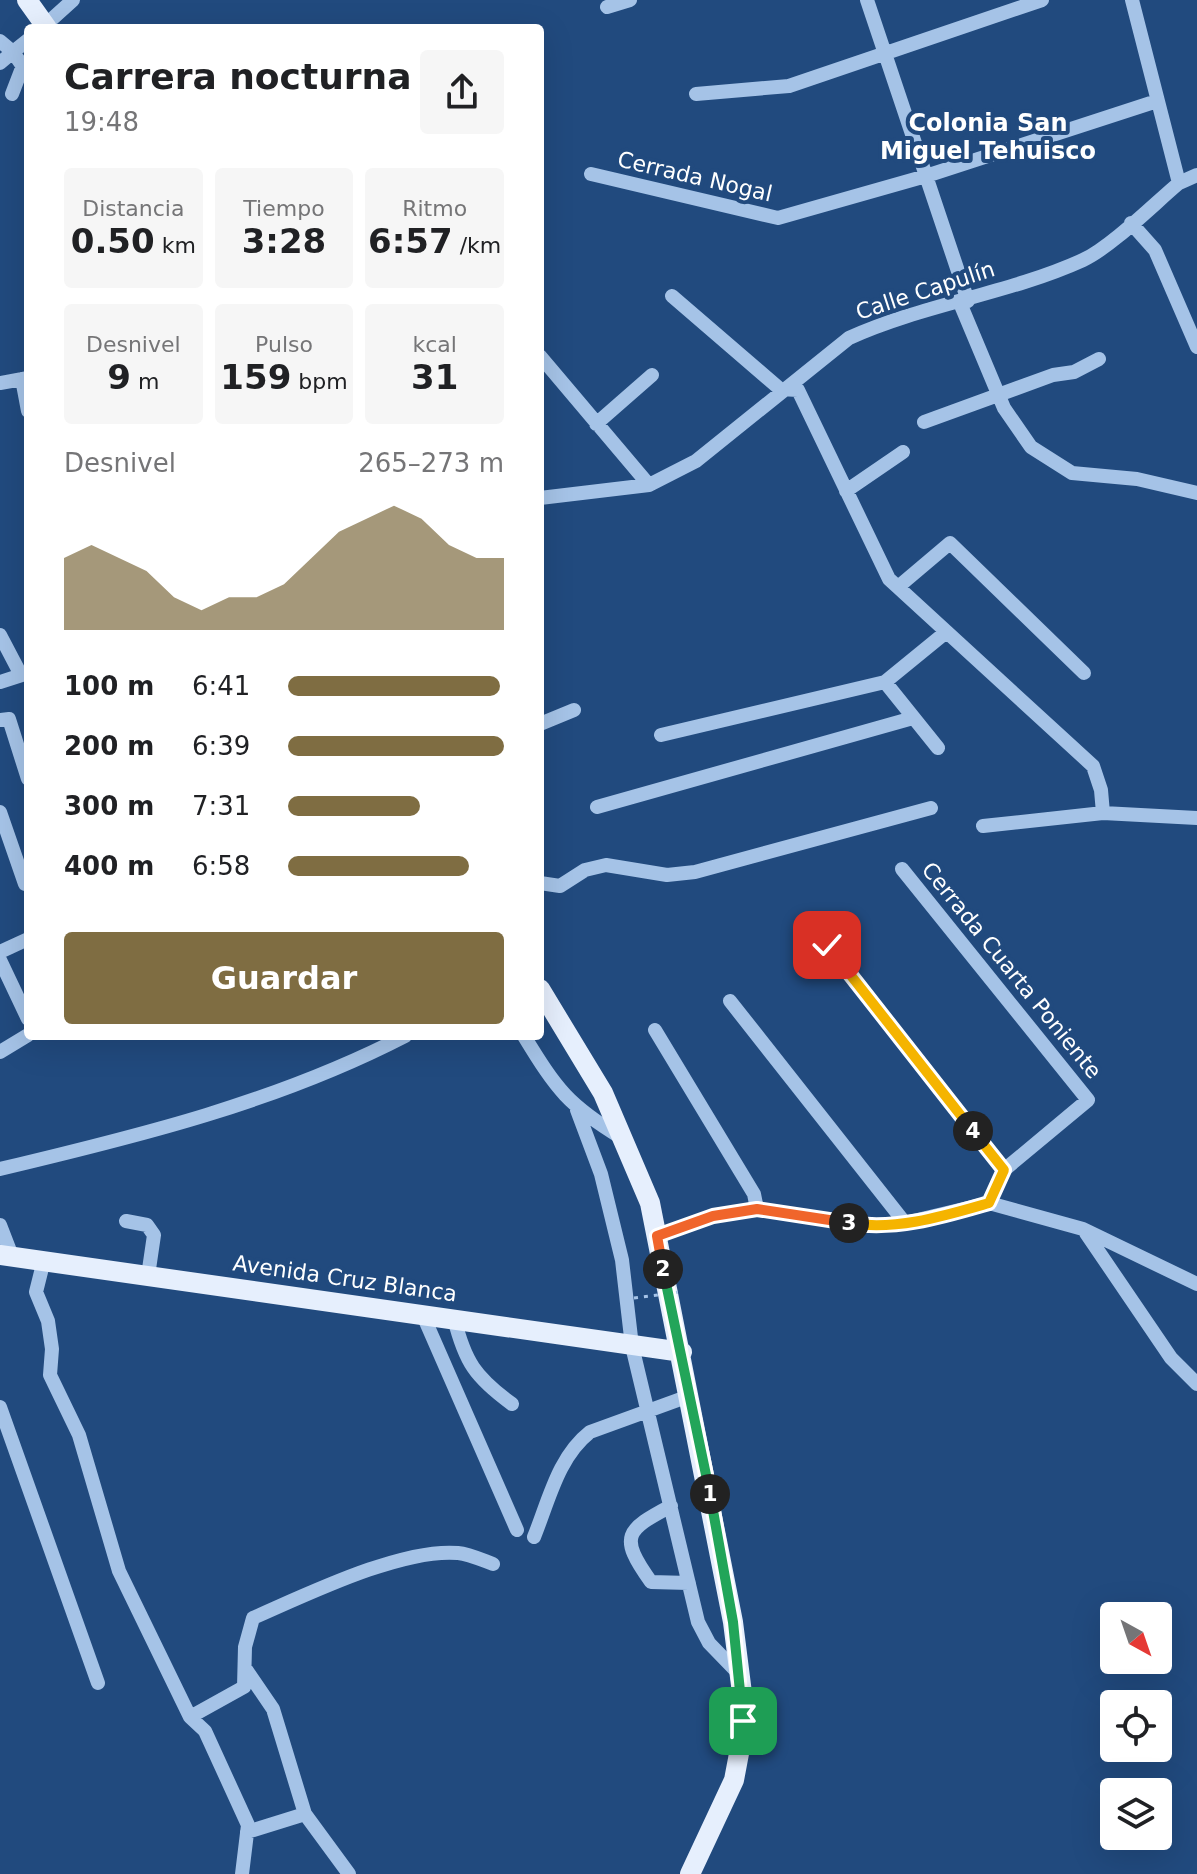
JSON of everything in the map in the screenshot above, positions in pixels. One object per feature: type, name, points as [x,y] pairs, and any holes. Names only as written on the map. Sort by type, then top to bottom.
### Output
[{"type":"main road","points":[[27,0],[43,24]]},
{"type":"main road","points":[[544,996],[603,1093],[626,1140],[650,1203],[713,1505],[740,1675],[742,1732],[734,1780],[690,1874]]},
{"type":"main road","name":"Avenida Cruz Blanca","points":[[6,1256],[682,1352]]},
{"type":"street","points":[[48,24],[73,0]]},
{"type":"street","points":[[607,7],[630,0]]},
{"type":"street","points":[[867,0],[964,302],[1004,408],[1031,447],[1072,473],[1137,479],[1197,493]]},
{"type":"street","points":[[696,94],[789,86],[1022,3],[1042,0]]},
{"type":"street","points":[[1132,0],[1179,183]]},
{"type":"street","points":[[0,41],[13,52],[24,69]]},
{"type":"street","points":[[0,63],[24,43]]},
{"type":"street","points":[[12,94],[24,73]]},
{"type":"street","name":"Cerrada Nogal","points":[[591,174],[778,218],[926,176],[1157,101]]},
{"type":"street","name":"Calle Capulín","points":[[544,498],[649,485],[696,461],[780,389],[849,338],[877,325],[964,302],[1086,259],[1179,183],[1197,175]]},
{"type":"street","points":[[1131,223],[1155,250],[1197,347]]},
{"type":"street","points":[[672,296],[780,389],[798,390],[889,579],[1093,766],[1101,790],[1103,813]]},
{"type":"street","points":[[924,422],[1053,375],[1074,372],[1099,359]]},
{"type":"street","points":[[544,361],[649,485]]},
{"type":"street","points":[[596,424],[652,375]]},
{"type":"street","points":[[0,383],[24,378]]},
{"type":"street","points":[[846,491],[903,452]]},
{"type":"street","points":[[898,587],[950,543],[1084,673]]},
{"type":"street","points":[[661,735],[885,682],[945,633]]},
{"type":"street","points":[[0,635],[24,674],[0,682]]},
{"type":"street","points":[[885,682],[938,748]]},
{"type":"street","points":[[544,722],[574,710]]},
{"type":"street","points":[[597,807],[913,718]]},
{"type":"street","points":[[0,720],[9,719],[24,766]]},
{"type":"street","points":[[544,884],[560,886],[585,870],[606,865],[667,875],[695,872],[931,808]]},
{"type":"street","points":[[0,812],[24,881]]},
{"type":"street","points":[[983,826],[1103,813],[1197,818]]},
{"type":"street","name":"Cerrada Cuarta Poniente","points":[[902,869],[1088,1100],[1004,1170]]},
{"type":"street","points":[[0,952],[24,941]]},
{"type":"street","points":[[827,945],[1004,1170],[989,1203]]},
{"type":"street","points":[[0,960],[24,1011]]},
{"type":"street","points":[[730,1001],[905,1223]]},
{"type":"street","points":[[655,1030],[754,1194],[757,1209]]},
{"type":"street","points":[[0,1052],[24,1037]]},
{"type":"street","points":[[0,1169],[172,1128],[340,1070],[397,1040]]},
{"type":"street","points":[[526,1040],[551,1080],[577,1110],[626,1140]]},
{"type":"street","points":[[577,1110],[608,1203],[622,1260],[632,1346],[698,1622],[709,1643],[740,1675]]},
{"type":"street","points":[[657,1236],[713,1216],[757,1209],[867,1226],[905,1223],[989,1203],[1083,1229],[1197,1284]]},
{"type":"street","points":[[126,1221],[147,1225],[154,1235],[148,1276]]},
{"type":"street","points":[[0,1225],[6,1256]]},
{"type":"street","points":[[1083,1229],[1171,1358],[1197,1384]]},
{"type":"street","points":[[44,1260],[36,1292],[48,1321],[52,1349],[50,1375],[79,1435],[119,1571],[190,1717],[205,1731],[248,1825],[242,1874]]},
{"type":"street","points":[[422,1313],[517,1530]]},
{"type":"street","points":[[454,1318],[464,1355],[475,1374],[512,1404]]},
{"type":"street","points":[[534,1537],[566,1455],[579,1440],[590,1432],[689,1396]]},
{"type":"street","points":[[0,1407],[98,1683]]},
{"type":"street","points":[[671,1506],[635,1525],[631,1536],[636,1562],[651,1582],[689,1583]]},
{"type":"street","points":[[190,1717],[244,1687],[245,1647],[253,1618],[319,1590],[421,1554],[460,1553],[493,1564]]},
{"type":"street","points":[[244,1668],[273,1709],[305,1814],[349,1874]]},
{"type":"street","points":[[247,1832],[305,1814]]},
{"type":"path","points":[[634,1298],[680,1292]]},
{"type":"district","name":"Colonia San Miguel Tehuisco","points":[[988,137]]},
{"type":"route","points":[[743,1721],[733,1622],[713,1505],[657,1236],[713,1216],[757,1209],[867,1226],[905,1223],[989,1203],[1004,1170],[827,945]]}]
